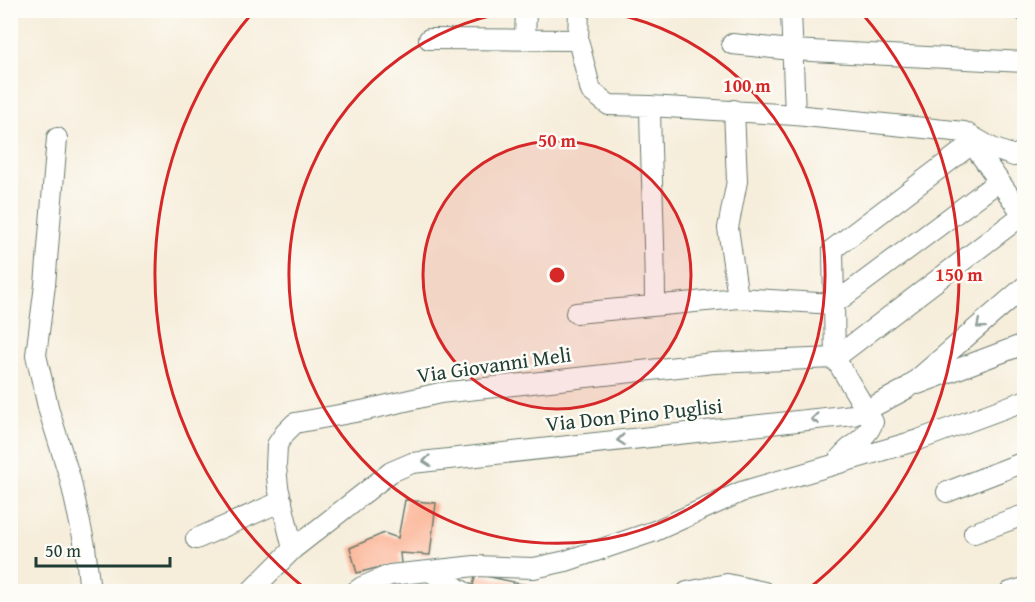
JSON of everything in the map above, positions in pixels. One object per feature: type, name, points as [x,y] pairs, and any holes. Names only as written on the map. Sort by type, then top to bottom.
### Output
[{"type":"street","points":[[525,39],[526,10]]},
{"type":"street","points":[[579,10],[578,40],[591,91],[609,105],[795,115],[968,138],[1014,156],[1024,151]]},
{"type":"street","points":[[791,10],[795,115]]},
{"type":"street","points":[[429,39],[578,40]]},
{"type":"street","points":[[732,44],[792,50],[1024,62]]},
{"type":"street","points":[[650,106],[655,305]]},
{"type":"street","points":[[734,110],[737,181],[728,228],[738,298]]},
{"type":"street","points":[[57,138],[45,285],[36,356],[48,411],[70,478],[84,546],[90,591]]},
{"type":"street","points":[[835,358],[1024,215],[968,138]]},
{"type":"street","points":[[836,464],[840,457],[869,431],[873,422],[835,358],[833,249],[968,138]]},
{"type":"street","points":[[576,313],[738,298],[834,304],[999,180]]},
{"type":"street","name":"Via Don Pino Puglisi","points":[[250,591],[293,549],[390,472],[412,463],[853,415],[906,389],[1024,287]]},
{"type":"street","points":[[906,389],[1024,344]]},
{"type":"street","name":"Via Giovanni Meli","points":[[293,549],[278,487],[276,466],[277,445],[295,423],[452,392],[714,363],[835,358]]},
{"type":"street","points":[[356,591],[390,575],[475,566],[534,568],[566,561],[655,531],[741,492],[918,440],[1024,401]]},
{"type":"street","points":[[947,492],[1024,462]]},
{"type":"street","points":[[196,539],[282,501]]},
{"type":"street","points":[[974,533],[1024,515]]},
{"type":"street","points":[[429,571],[464,591]]},
{"type":"street","points":[[687,591],[727,584],[764,591]]},
{"type":"street","points":[[1010,591],[1024,588]]},
{"type":"building","points":[[405,500],[436,503],[430,555],[400,553],[401,564],[357,573],[350,548],[384,533],[398,538]]},
{"type":"building","points":[[476,574],[514,582],[510,592],[483,592],[473,585]]},
{"type":"building","points":[[516,583],[527,585],[528,592],[512,592]]}]
